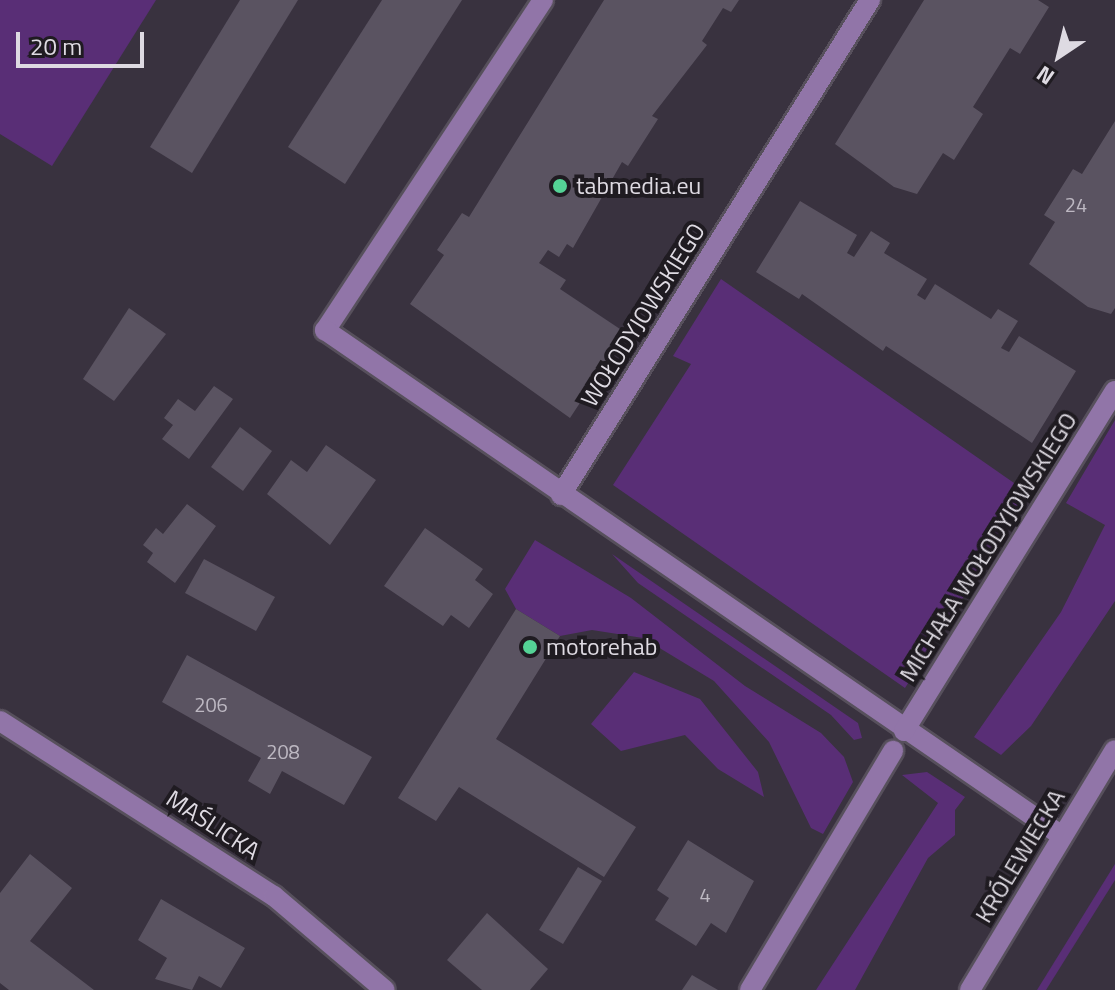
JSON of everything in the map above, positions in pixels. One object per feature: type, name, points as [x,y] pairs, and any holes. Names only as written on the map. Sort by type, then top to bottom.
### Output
[{"type":"street","points":[[543,0],[325,330],[904,731],[1062,836]]},
{"type":"street","name":"WOŁODYJOWSKIEGO","points":[[561,495],[870,0]]},
{"type":"street","name":"MICHAŁA WOŁODYJOWSKIEGO","points":[[904,731],[1115,391]]},
{"type":"street","name":"MAŚLICKA","points":[[0,721],[274,896],[385,990]]},
{"type":"street","name":"KRÓLEWIECKA","points":[[970,990],[1115,750]]},
{"type":"street","points":[[750,990],[893,751]]},
{"type":"shaded area","points":[[0,0],[156,0],[52,166],[0,134]]},
{"type":"shaded area","points":[[721,279],[1030,494],[905,688],[613,485],[691,364],[673,356]]},
{"type":"shaded area","points":[[1115,420],[1115,601],[1031,726],[1001,755],[974,737],[1061,612],[1105,525],[1066,503]]},
{"type":"shaded area","points":[[535,540],[631,598],[745,686],[821,733],[844,757],[853,782],[823,834],[811,828],[769,742],[714,681],[643,638],[592,630],[560,636],[516,609],[505,589]]},
{"type":"shaded area","points":[[612,554],[858,723],[862,738],[854,740],[831,715],[638,583]]},
{"type":"shaded area","points":[[634,672],[700,699],[758,772],[764,797],[718,769],[685,735],[621,751],[591,724]]},
{"type":"shaded area","points":[[927,772],[965,797],[955,810],[955,835],[928,858],[855,990],[816,990],[938,803],[902,775]]},
{"type":"shaded area","points":[[1115,864],[1115,880],[1046,990],[1037,990]]},
{"type":"building","points":[[240,0],[298,0],[192,173],[150,147]]},
{"type":"building","points":[[382,0],[462,0],[345,184],[288,147]]},
{"type":"building","points":[[604,0],[739,0],[731,12],[723,8],[702,41],[707,45],[652,116],[658,119],[628,166],[622,162],[573,248],[567,244],[559,257],[548,250],[539,263],[566,280],[560,289],[626,333],[570,418],[410,304],[444,255],[437,250],[462,213],[469,217]]},
{"type":"building","points":[[924,0],[1038,0],[1049,7],[1020,54],[1010,48],[973,107],[983,114],[954,160],[943,153],[917,194],[894,187],[835,144]]},
{"type":"building","points":[[1115,121],[1115,308],[1111,314],[1088,307],[1029,264],[1055,222],[1044,215],[1073,169],[1082,174]]},
{"type":"building","points":[[800,201],[857,235],[847,253],[854,257],[871,231],[890,243],[884,253],[927,279],[917,295],[925,300],[935,284],[991,319],[998,309],[1018,321],[1001,348],[1009,352],[1019,336],[1076,371],[1032,443],[886,346],[883,351],[802,294],[799,299],[756,272]]},
{"type":"building","points":[[129,308],[166,334],[114,401],[83,379]]},
{"type":"building","points":[[214,386],[233,399],[189,459],[162,439],[173,425],[164,418],[178,399],[195,411]]},
{"type":"building","points":[[240,427],[272,451],[243,491],[211,467]]},
{"type":"building","points":[[326,445],[376,480],[330,545],[267,494],[291,460],[307,472]]},
{"type":"building","points":[[187,504],[216,526],[175,583],[147,562],[153,553],[143,545],[156,528],[163,534]]},
{"type":"building","points":[[425,528],[483,569],[475,580],[493,594],[469,628],[451,615],[443,626],[384,586]]},
{"type":"building","points":[[204,559],[275,597],[256,631],[185,593]]},
{"type":"building","points":[[516,609],[560,636],[496,739],[636,827],[604,877],[459,787],[436,821],[398,798]]},
{"type":"building","points":[[187,655],[372,757],[344,805],[282,771],[270,794],[248,781],[261,758],[162,702]]},
{"type":"building","points":[[688,840],[754,881],[726,933],[711,923],[696,946],[655,920],[669,898],[657,890]]},
{"type":"building","points":[[30,854],[72,888],[30,941],[94,990],[9,990],[0,983],[0,893]]},
{"type":"building","points":[[578,867],[602,881],[563,944],[539,930]]},
{"type":"building","points":[[161,899],[245,948],[221,988],[199,976],[192,990],[155,979],[167,958],[138,940]]},
{"type":"building","points":[[487,913],[548,969],[530,990],[482,990],[447,960]]},
{"type":"building","points":[[692,975],[718,990],[682,990]]},
{"type":"place","name":"tabmedia.eu","points":[[560,186]]},
{"type":"place","name":"motorehab","points":[[530,647]]}]
